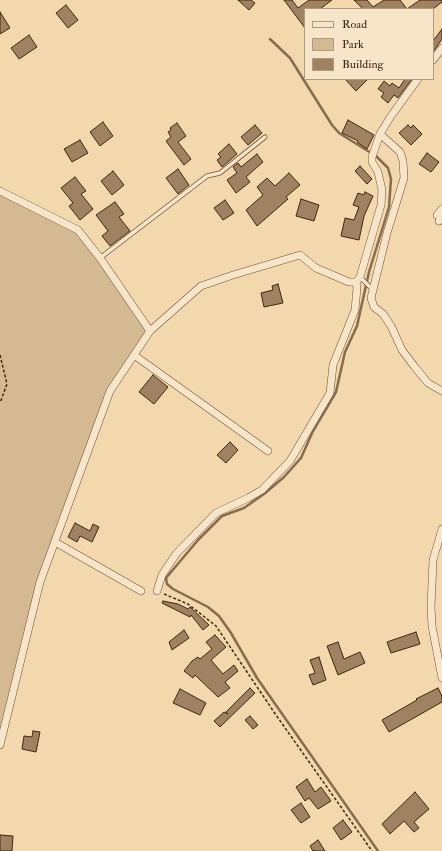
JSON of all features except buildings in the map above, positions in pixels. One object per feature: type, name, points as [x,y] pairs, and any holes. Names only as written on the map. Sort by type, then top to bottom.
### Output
[{"type":"street","points":[[434,59],[442,48]]},
{"type":"street","points":[[158,591],[162,575],[176,554],[216,513],[262,490],[290,461],[330,393],[334,365],[355,310],[358,279],[381,205],[382,190],[378,172],[372,162],[372,158],[380,134],[417,80]]},
{"type":"street","points":[[380,134],[400,152],[403,161],[404,178],[387,233],[371,298],[374,307],[383,314],[391,326],[402,350],[428,383],[442,391]]},
{"type":"street","points":[[0,191],[78,230],[100,258],[150,331]]},
{"type":"street","points":[[439,221],[442,217],[437,215],[442,209]]},
{"type":"street","points":[[0,745],[40,582],[94,430],[110,391],[150,331],[202,286],[300,255],[316,268],[349,282],[358,279]]},
{"type":"street","points":[[134,355],[268,451]]},
{"type":"street","points":[[442,529],[433,560],[431,607],[432,626],[442,678]]},
{"type":"street","points":[[55,542],[141,591]]},
{"type":"lane","points":[[100,258],[207,176],[214,173],[220,173],[265,137]]},
{"type":"lane","points":[[358,279],[373,290]]},
{"type":"path","points":[[0,355],[7,384],[0,403]]},
{"type":"path","points":[[158,591],[188,604],[216,626],[276,715],[372,851]]},
{"type":"green space","points":[[0,191],[78,230],[150,331],[110,391],[40,582],[0,745]]},
{"type":"waterway","points":[[270,39],[290,58],[332,125],[339,133],[371,153]]},
{"type":"waterway","points":[[375,155],[388,168],[391,179],[389,207],[369,272],[357,326],[345,352],[336,392],[313,431],[301,458],[284,477],[244,508],[222,516],[198,540],[166,578],[167,584],[173,589],[208,607],[219,616],[231,633],[257,678],[378,851]]}]
